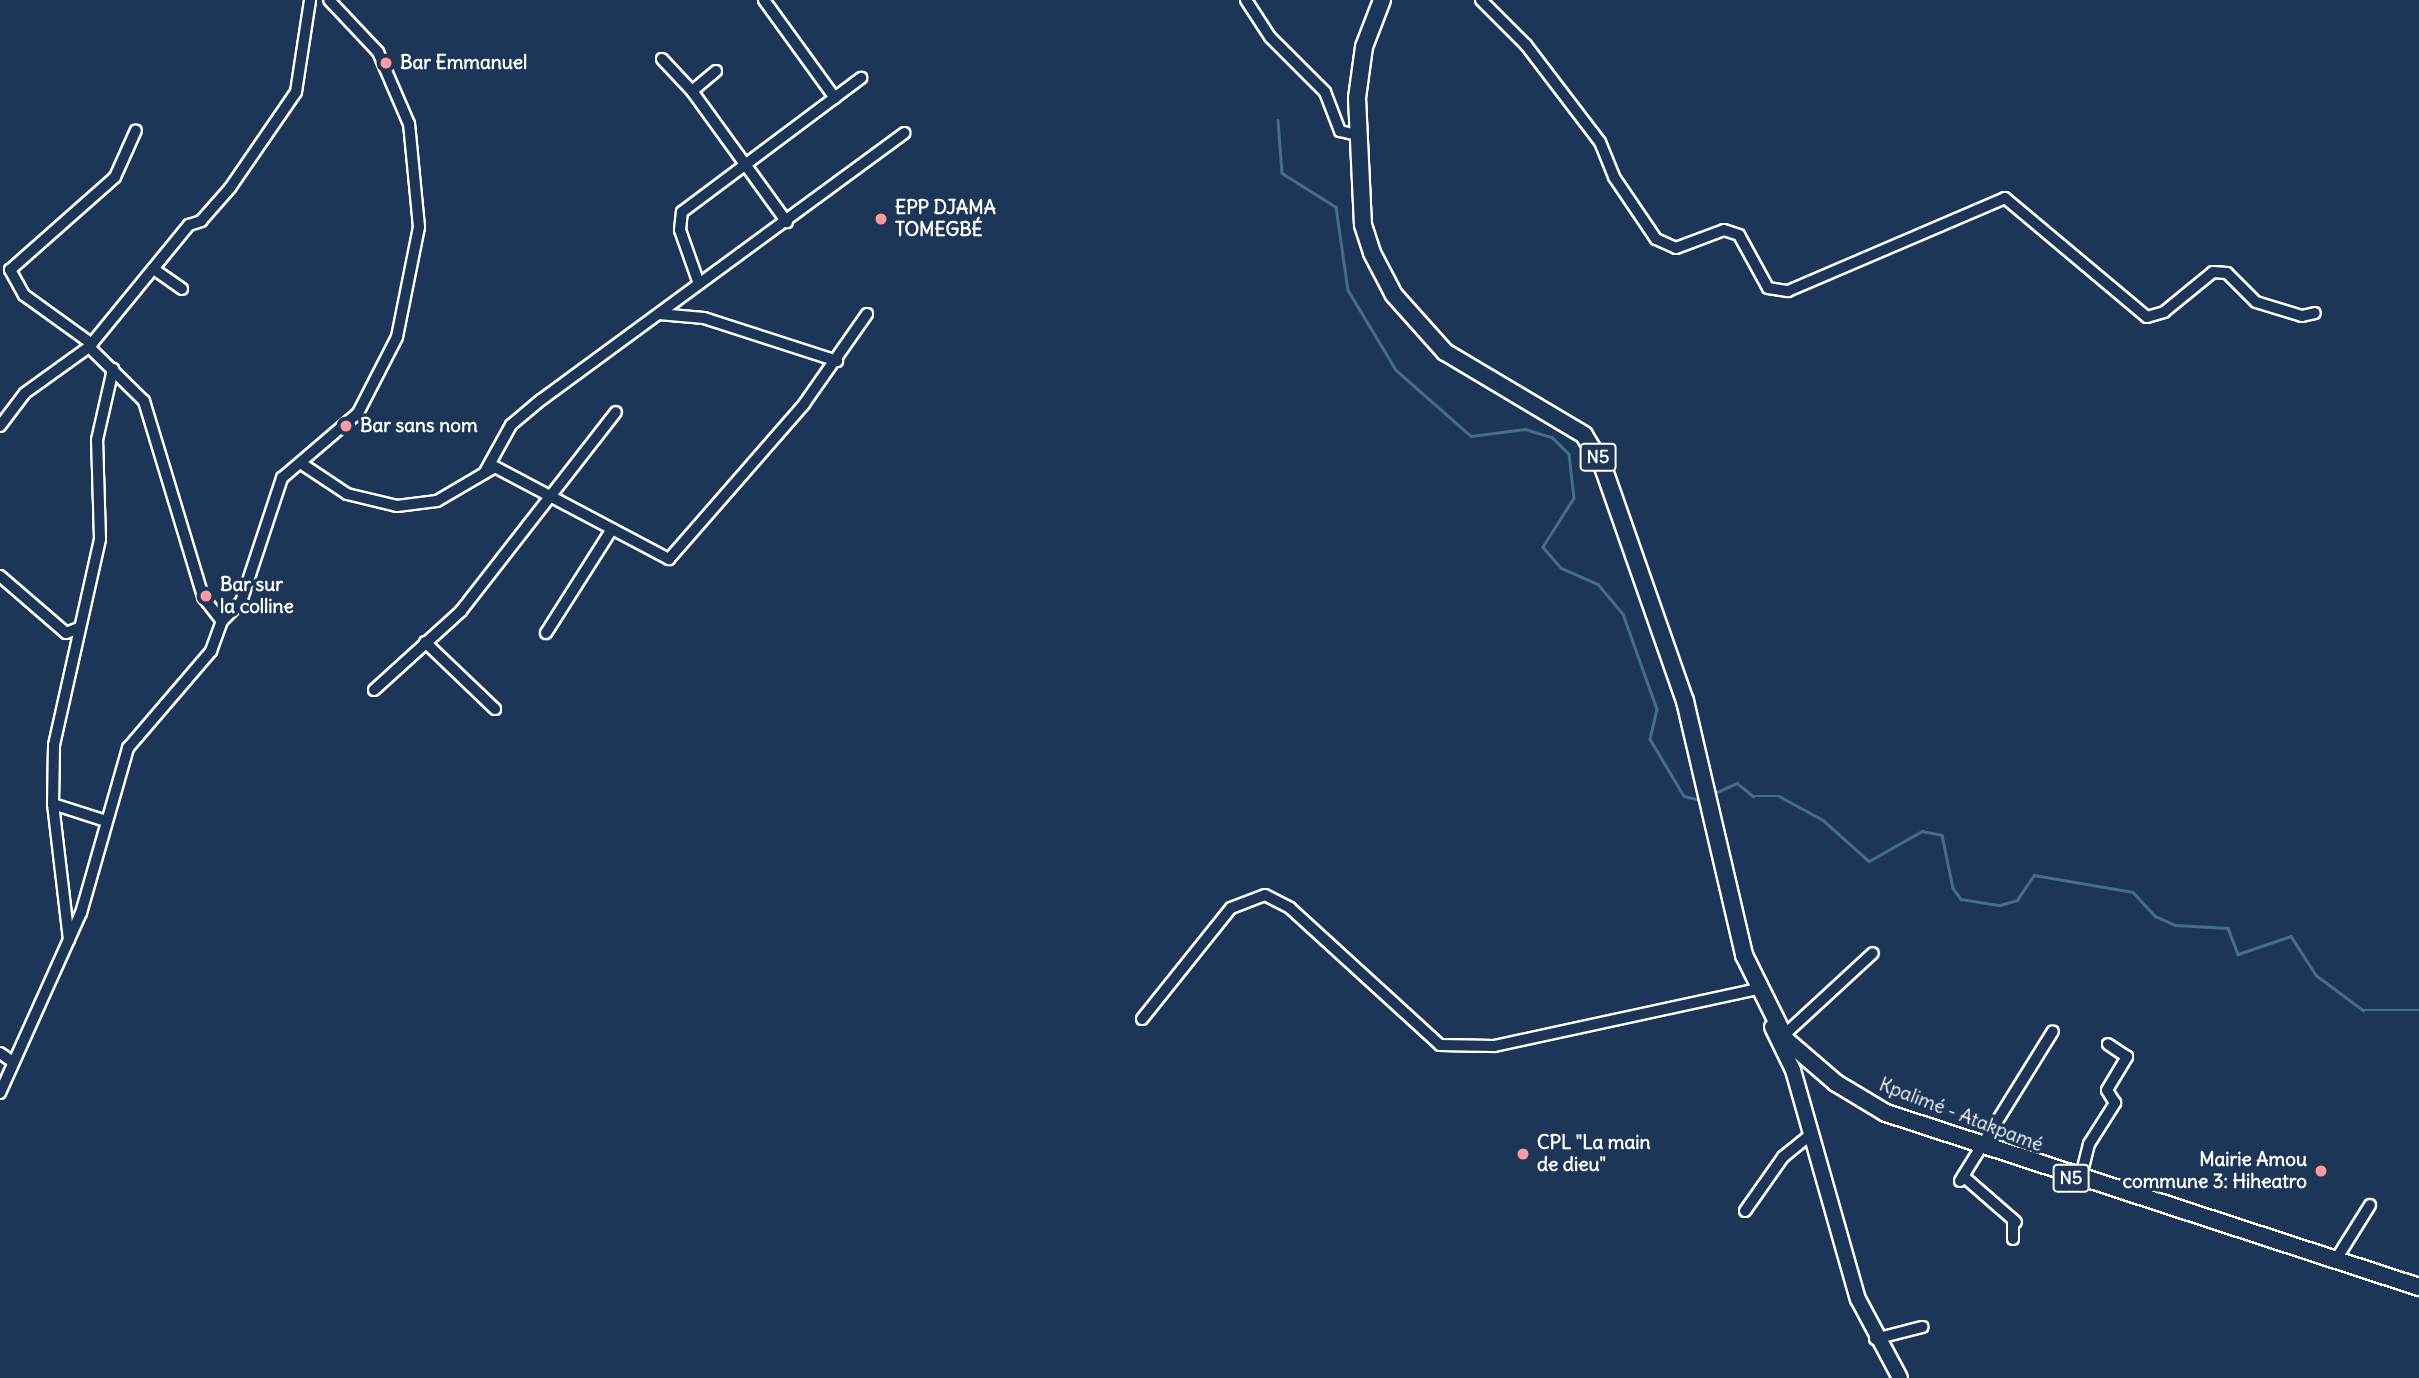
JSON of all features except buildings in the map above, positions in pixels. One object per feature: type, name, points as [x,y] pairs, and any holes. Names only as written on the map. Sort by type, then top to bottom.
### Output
[{"type":"main road","name":"N5","points":[[1382,0],[1360,60],[1357,135],[1363,225],[1394,295],[1458,362],[1584,435],[1604,467],[1685,701],[1760,996]]},
{"type":"main road","name":"Kpalimé - Atakpamé","points":[[1760,996],[1783,1036],[1867,1103],[1980,1147],[2419,1287]]},
{"type":"street","points":[[0,426],[25,393],[90,346],[155,270],[189,225],[201,221],[230,188],[296,92],[310,0]]},
{"type":"street","points":[[0,1093],[69,940],[128,748],[146,720],[211,651],[222,621],[240,602],[282,478],[302,464],[358,413],[386,368],[407,299],[419,227],[404,107],[377,52],[329,0]]},
{"type":"street","points":[[764,0],[835,97]]},
{"type":"street","points":[[1246,0],[1270,37],[1325,92],[1340,131],[1357,135]]},
{"type":"street","points":[[1481,0],[1526,45],[1600,142],[1614,177],[1656,239],[1676,248],[1724,230],[1739,235],[1768,288],[1800,286],[2006,198],[2147,317],[2164,312],[2213,272],[2227,274],[2256,302],[2302,316],[2315,313]]},
{"type":"street","points":[[662,59],[692,92],[787,222]]},
{"type":"street","points":[[692,92],[716,71]]},
{"type":"street","points":[[698,281],[680,230],[682,212],[862,78]]},
{"type":"street","points":[[136,130],[116,177],[10,270],[24,295],[90,346],[144,401],[203,597],[222,621]]},
{"type":"street","points":[[485,472],[511,425],[659,314],[698,281],[787,222],[905,133]]},
{"type":"street","points":[[155,270],[182,289]]},
{"type":"street","points":[[659,314],[704,318],[836,360]]},
{"type":"street","points":[[302,464],[347,494],[397,506],[437,501],[495,467],[513,473],[610,532],[669,559],[836,360],[867,314]]},
{"type":"street","points":[[69,940],[53,804],[54,746],[100,539],[97,440],[113,369]]},
{"type":"street","points":[[374,690],[461,611],[616,412]]},
{"type":"street","points":[[546,633],[610,532]]},
{"type":"street","points":[[0,576],[66,634],[79,628]]},
{"type":"street","points":[[425,642],[495,709]]},
{"type":"street","points":[[53,804],[106,821]]},
{"type":"street","points":[[1142,1019],[1231,908],[1265,895],[1290,908],[1440,1045],[1494,1046],[1760,996],[1790,1060],[1809,1136],[1874,1339],[1900,1378]]},
{"type":"street","points":[[1783,1036],[1873,953]]},
{"type":"street","points":[[2013,1239],[2015,1221],[1962,1179],[2053,1031]]},
{"type":"street","points":[[2080,1180],[2089,1144],[2115,1103],[2107,1090],[2127,1057],[2108,1044]]},
{"type":"street","points":[[0,1054],[13,1062]]},
{"type":"street","points":[[1745,1211],[1783,1157],[1809,1136]]},
{"type":"street","points":[[2334,1261],[2370,1205]]},
{"type":"street","points":[[1874,1339],[1922,1328]]},
{"type":"waterway","points":[[1278,120],[1282,173],[1336,207],[1348,290],[1396,370],[1471,436],[1525,429],[1552,437],[1569,454],[1574,498],[1543,547],[1561,568],[1598,584],[1623,614],[1657,709],[1650,739],[1684,796],[1701,800]]},
{"type":"waterway","points":[[1713,794],[1737,783],[1753,796],[1779,796],[1823,820],[1869,861],[1922,831],[1942,835],[1953,888],[1961,899],[2000,905],[2017,900],[2034,875],[2133,892],[2155,916],[2175,925],[2228,928],[2238,954],[2291,936],[2316,975],[2363,1010],[2419,1010]]},
{"type":"place","name":"Bar Emmanuel","points":[[386,63]]},
{"type":"place","name":"EPP DJAMA TOMEGBÉ","points":[[881,219]]},
{"type":"place","name":"Bar sans nom","points":[[346,426]]},
{"type":"place","name":"Bar sur la colline","points":[[206,596]]},
{"type":"place","name":"CPL \"La main de dieu\"","points":[[1523,1154]]},
{"type":"place","name":"Mairie Amou commune 3: Hiheatro","points":[[2321,1171]]}]
